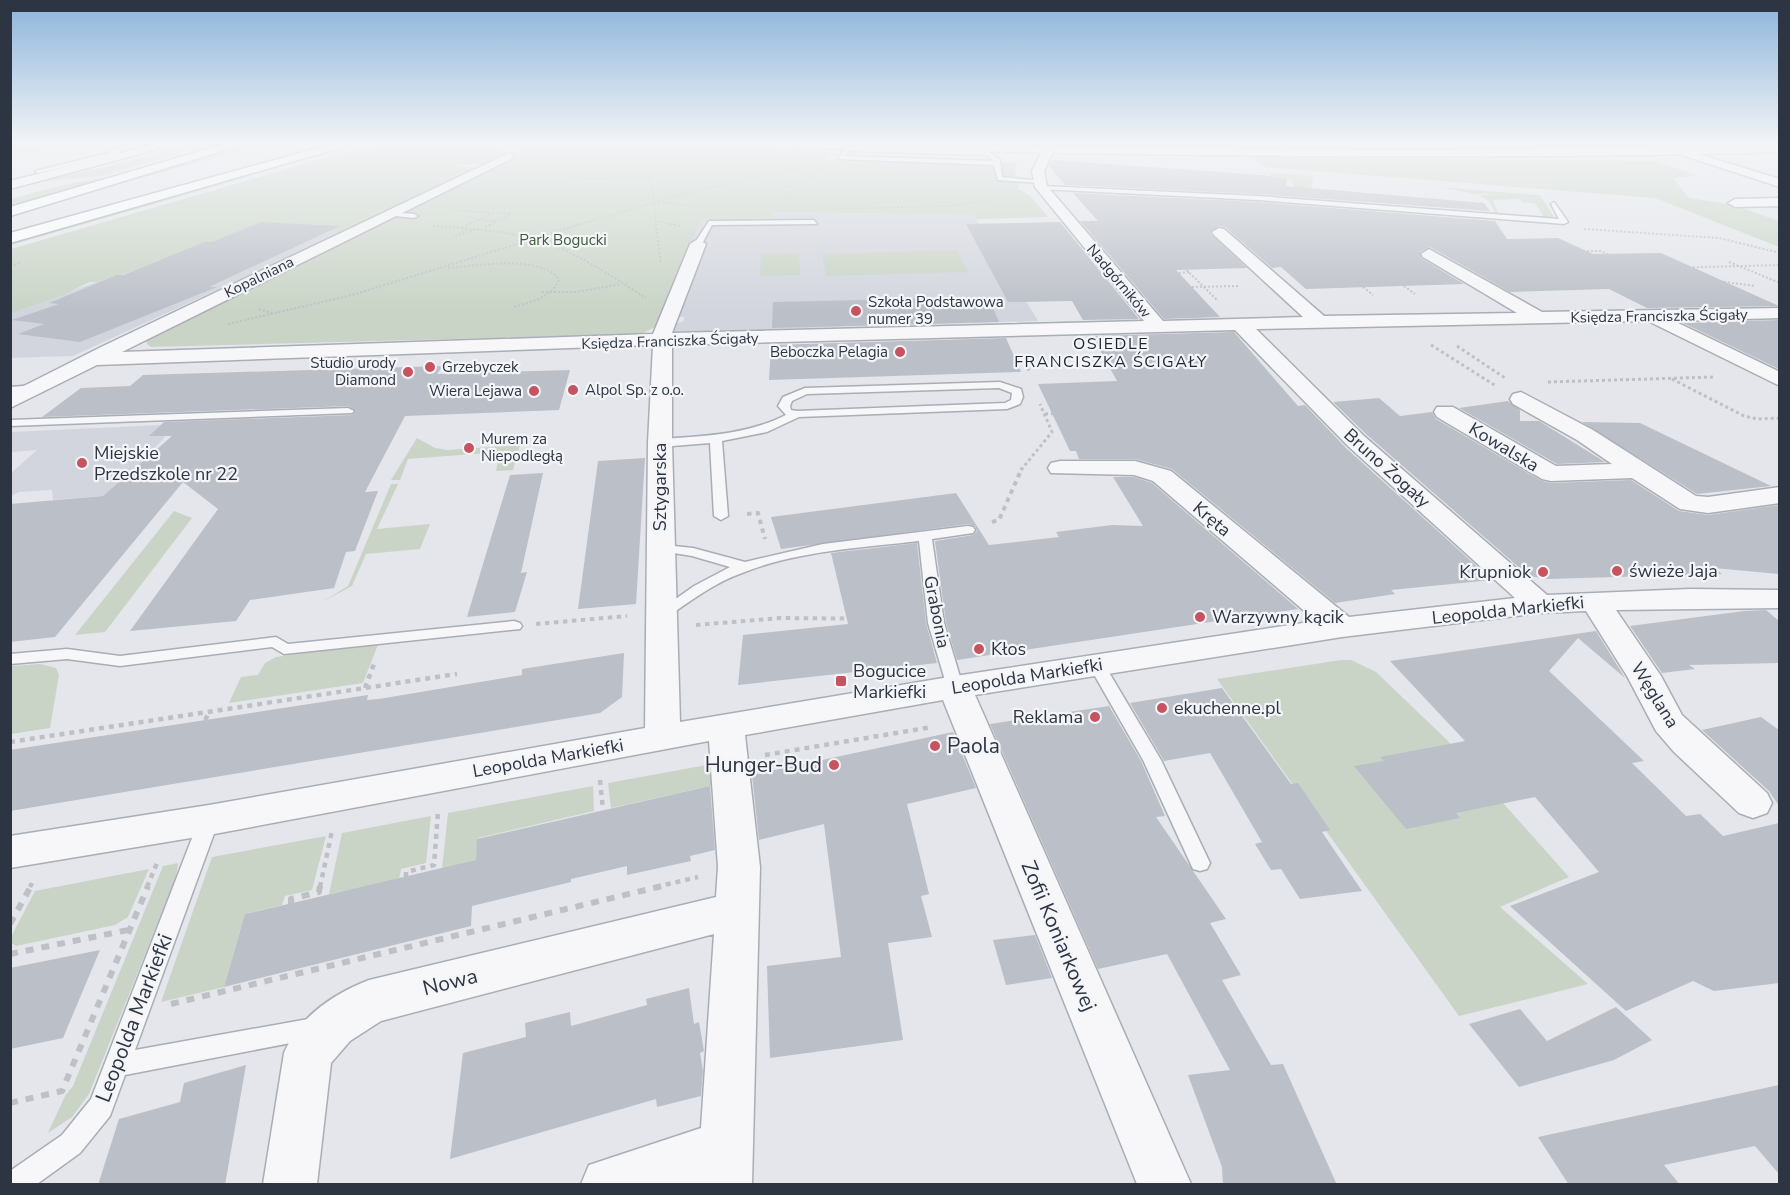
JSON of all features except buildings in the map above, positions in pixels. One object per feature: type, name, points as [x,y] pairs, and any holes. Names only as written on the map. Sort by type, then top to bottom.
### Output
[{"type":"main road","points":[[10,212],[54,199]]},
{"type":"main road","points":[[10,218],[80,199]]},
{"type":"main road","points":[[10,232],[125,199]]},
{"type":"main road","points":[[10,238],[151,199]]},
{"type":"street","name":"Kopalniana","points":[[10,402],[420,199]]},
{"type":"street","name":"Nadgórników","points":[[1052,199],[1158,326]]},
{"type":"street","points":[[1735,203],[1779,202]]},
{"type":"street","points":[[1213,228],[1319,322]]},
{"type":"street","name":"Sztygarska","points":[[663,737],[660,443],[663,330],[698,244]]},
{"type":"street","points":[[1422,253],[1539,318]]},
{"type":"street","name":"Księdza Franciszka Ścigały","points":[[93,359],[489,344],[1158,326],[1779,314]]},
{"type":"street","points":[[1650,316],[1774,377]]},
{"type":"street","name":"Bruno Żogały","points":[[1240,324],[1356,441],[1540,604]]},
{"type":"street","points":[[1515,389],[1689,503],[1708,505],[1779,495]]},
{"type":"street","name":"Kowalska","points":[[1445,412],[1551,474],[1637,470]]},
{"type":"street","name":"Kręta","points":[[1060,468],[1135,468],[1162,476],[1342,627]]},
{"type":"street","name":"Leopolda Markiefki","points":[[10,852],[209,820],[663,737],[955,687],[1342,627],[1540,604],[1595,601],[1777,600]]},
{"type":"street","name":"Węglana","points":[[1595,601],[1644,676],[1668,722],[1687,743],[1753,803]]},
{"type":"street","name":"Zofii Koniarkowej","points":[[955,687],[1164,1185]]},
{"type":"street","points":[[608,1185],[724,1166],[738,888],[726,728]]},
{"type":"street","name":"Nowa","points":[[290,1185],[308,1053],[333,1025],[369,1002],[738,888]]},
{"type":"lane","points":[[1265,199],[1564,222],[1554,204]]},
{"type":"lane","points":[[388,214],[412,215]]},
{"type":"lane","points":[[698,244],[709,224],[814,222]]},
{"type":"lane","points":[[660,443],[748,435],[776,425],[797,414],[1007,406],[1016,402],[1018,397],[1017,392],[1000,385],[805,391],[787,399],[784,406],[787,412],[797,414]]},
{"type":"lane","points":[[10,390],[35,388]]},
{"type":"lane","points":[[10,423],[348,411]]},
{"type":"lane","points":[[716,438],[721,516]]},
{"type":"lane","points":[[661,614],[722,576],[793,554],[968,530]]},
{"type":"lane","name":"Grabonia","points":[[925,537],[936,623],[955,687]]},
{"type":"lane","points":[[660,547],[693,552],[747,567]]},
{"type":"lane","points":[[10,659],[67,654],[120,661],[276,642],[284,649],[514,626]]},
{"type":"lane","points":[[1096,664],[1152,760],[1200,862]]},
{"type":"lane","name":"Leopolda Markiefki","points":[[15,1185],[71,1144],[101,1107],[209,820]]},
{"type":"lane","points":[[117,1065],[333,1025]]},
{"type":"path","points":[[656,199],[656,250],[662,268]]},
{"type":"path","points":[[223,325],[350,296],[668,199]]},
{"type":"path","points":[[821,209],[952,206],[992,199]]},
{"type":"path","points":[[412,215],[425,208],[511,213],[484,228],[488,228],[485,230]]},
{"type":"path","points":[[492,213],[462,228],[535,239],[558,248],[650,300]]},
{"type":"path","points":[[478,220],[496,221]]},
{"type":"path","points":[[1106,225],[1213,228]]},
{"type":"path","points":[[1141,225],[1219,303]]},
{"type":"path","points":[[467,228],[456,236],[477,229]]},
{"type":"path","points":[[1580,228],[1719,238],[1779,253]]},
{"type":"path","points":[[1260,239],[1387,236],[1422,253]]},
{"type":"path","points":[[1145,238],[1154,238]]},
{"type":"path","points":[[1271,238],[1276,242],[1417,255],[1422,253],[1600,250],[1692,290]]},
{"type":"path","points":[[1564,248],[1572,251]]},
{"type":"path","points":[[1156,249],[1165,249]]},
{"type":"path","points":[[1527,249],[1533,252]]},
{"type":"path","points":[[1493,250],[1499,253]]},
{"type":"path","points":[[1167,261],[1177,261]]},
{"type":"path","points":[[1492,261],[1654,273],[1764,288]]},
{"type":"path","points":[[1767,261],[1779,265]]},
{"type":"path","points":[[1729,262],[1779,283]]},
{"type":"path","points":[[444,267],[508,263],[530,265],[557,276],[558,284],[549,293],[513,307]]},
{"type":"path","points":[[1694,263],[1704,267]]},
{"type":"path","points":[[1654,264],[1665,268],[1779,265]]},
{"type":"path","points":[[1654,273],[1665,268]]},
{"type":"path","points":[[1179,273],[1189,273]]},
{"type":"path","points":[[405,279],[414,281]]},
{"type":"path","points":[[542,292],[576,292],[621,284]]},
{"type":"path","points":[[1404,286],[1415,294]]},
{"type":"path","points":[[1363,295],[1374,295],[1364,287]]},
{"type":"path","points":[[1405,294],[1426,293]]},
{"type":"path","points":[[259,309],[266,309],[273,314]]},
{"type":"path","points":[[1430,344],[1479,377],[1515,389]]},
{"type":"path","points":[[1456,345],[1515,389]]},
{"type":"path","points":[[1023,348],[1032,381]]},
{"type":"path","points":[[426,390],[438,390],[451,370]]},
{"type":"path","points":[[1546,382],[1774,377]]},
{"type":"path","points":[[1671,378],[1744,416],[1757,419],[1779,418]]},
{"type":"path","points":[[1045,414],[1316,400]]},
{"type":"path","points":[[968,530],[999,520],[1010,489],[1025,460],[1052,432],[1039,401]]},
{"type":"path","points":[[514,626],[661,614]]},
{"type":"path","points":[[692,625],[780,618],[893,619]]},
{"type":"path","points":[[10,742],[457,674]]},
{"type":"path","points":[[205,720],[209,712]]},
{"type":"path","points":[[600,779],[603,810]]},
{"type":"path","points":[[406,877],[406,872],[435,866],[439,808]]},
{"type":"path","points":[[291,904],[291,899],[319,892],[333,828]]},
{"type":"path","points":[[10,1103],[62,1091],[158,860]]},
{"type":"path","points":[[10,924],[32,882]]},
{"type":"path","points":[[136,1013],[738,888]]},
{"type":"path","points":[[10,954],[129,930]]},
{"type":"shaded area","points":[[770,212],[974,215],[1038,321],[674,332],[676,323],[683,322],[684,317],[678,317],[706,244],[690,244],[700,219],[775,218]]},
{"type":"shaded area","points":[[261,222],[340,226],[331,231],[343,232],[73,356],[11,358],[11,313]]},
{"type":"shaded area","name":"Miejskie Przedszkole nr 22","points":[[162,425],[165,437],[111,495],[53,500],[52,490],[19,492],[11,496],[10,474],[37,450],[11,452],[11,432]]},
{"type":"green space","points":[[12,199],[40,199],[11,207]]},
{"type":"green space","points":[[170,199],[174,199],[11,245],[11,242]]},
{"type":"green space","points":[[184,199],[412,199],[343,232],[329,231],[338,226],[261,222],[212,242],[204,242],[148,266],[97,282],[90,282],[63,295],[11,313],[11,249]]},
{"type":"green space","name":"Park Bogucki","points":[[429,199],[1032,199],[1048,217],[976,219],[974,215],[771,212],[776,218],[701,219],[655,327],[641,334],[151,347],[146,340]]},
{"type":"green space","points":[[1485,199],[1542,199],[1556,220],[1532,216],[1544,217],[1536,204],[1522,202],[1520,199],[1493,200],[1498,213],[1514,215],[1496,215],[1489,201]]},
{"type":"green space","points":[[1657,199],[1694,199],[1733,205],[1779,221],[1779,247]]},
{"type":"green space","points":[[957,250],[968,272],[826,276],[822,254]]},
{"type":"green space","points":[[799,253],[800,275],[760,276],[761,254]]},
{"type":"green space","points":[[417,438],[435,448],[447,450],[520,445],[513,470],[496,471],[500,452],[408,459],[400,480],[391,480]]},
{"type":"green space","points":[[391,484],[398,484],[377,529],[430,524],[420,549],[366,554],[352,586],[322,602],[348,586]]},
{"type":"green space","points":[[174,511],[192,518],[105,632],[75,635]]},
{"type":"green space","points":[[379,642],[363,683],[229,703],[241,677],[258,675],[265,663],[276,657]]},
{"type":"green space","points":[[1351,660],[1376,672],[1447,740],[1569,877],[1500,907],[1588,984],[1459,1016],[1217,679]]},
{"type":"green space","points":[[40,664],[56,668],[59,675],[50,728],[11,734],[11,666]]},
{"type":"green space","points":[[707,765],[719,784],[611,808],[608,783]]},
{"type":"green space","points":[[593,786],[594,811],[478,838],[476,860],[442,869],[448,813]]},
{"type":"green space","points":[[431,816],[426,863],[401,869],[399,879],[329,894],[342,833]]},
{"type":"green space","points":[[326,836],[312,890],[285,896],[282,905],[245,914],[224,987],[161,1002],[212,857]]},
{"type":"green space","points":[[178,863],[176,877],[89,1094],[72,1117],[48,1133],[65,1096],[73,1086],[163,866]]},
{"type":"green space","points":[[149,869],[128,917],[115,925],[16,946],[11,943],[11,937],[35,891]]},
{"type":"place","name":"Szkoła Podstawowa numer 39","points":[[856,311]]},
{"type":"place","name":"Beboczka Pelagia","points":[[900,352]]},
{"type":"place","name":"Grzebyczek","points":[[430,367]]},
{"type":"place","name":"Studio urody Diamond","points":[[408,372]]},
{"type":"place","name":"Alpol Sp. z o.o.","points":[[573,390]]},
{"type":"place","name":"Wiera Lejawa","points":[[534,391]]},
{"type":"place","name":"Murem za Niepodległą","points":[[469,448]]},
{"type":"place","name":"Miejskie Przedszkole nr 22","points":[[82,463]]},
{"type":"place","name":"świeże Jaja","points":[[1617,571]]},
{"type":"place","name":"Krupniok","points":[[1543,572]]},
{"type":"place","name":"Warzywny kącik","points":[[1200,617]]},
{"type":"place","name":"Kłos","points":[[979,649]]},
{"type":"place","name":"Bogucice Markiefki","points":[[841,681]]},
{"type":"place","name":"ekuchenne.pl","points":[[1162,708]]},
{"type":"place","name":"Reklama","points":[[1095,717]]},
{"type":"place","name":"Paola","points":[[935,746]]},
{"type":"place","name":"Hunger-Bud","points":[[834,765]]},
{"type":"district","name":"OSIEDLE FRANCISZKA ŚCIGAŁY","points":[[1111,352]]}]
